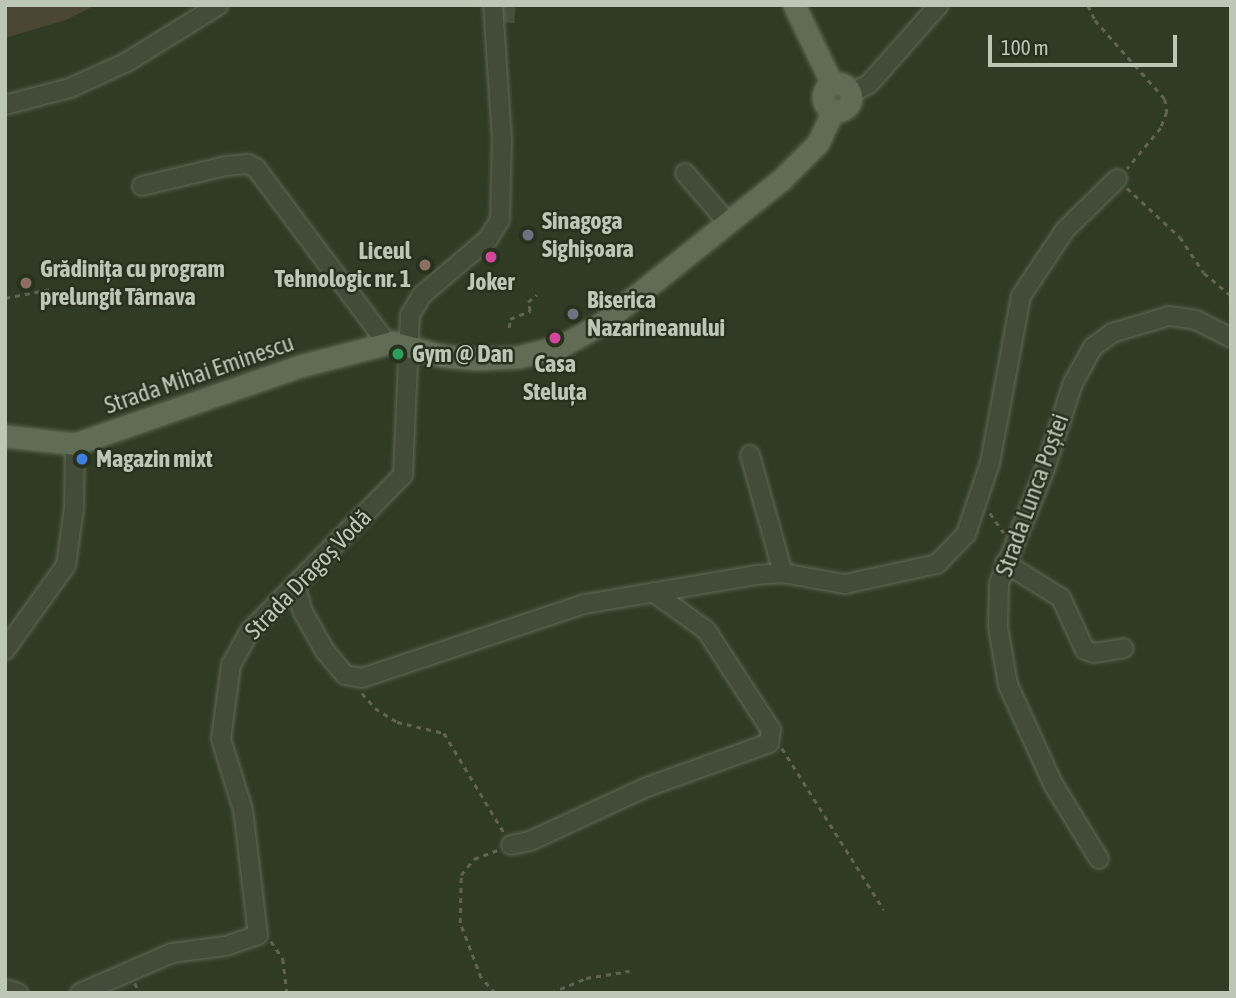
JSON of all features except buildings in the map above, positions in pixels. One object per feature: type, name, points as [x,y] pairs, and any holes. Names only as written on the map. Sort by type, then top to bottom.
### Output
[{"type":"main road","points":[[794,5],[841,89]]},
{"type":"main road","name":"Strada Mihai Eminescu","points":[[5,436],[75,444],[300,366],[387,343],[409,344],[443,356],[477,359],[518,357],[561,346],[601,324],[808,155],[825,132],[833,111],[823,98],[841,89]]},
{"type":"street","points":[[5,105],[69,88],[127,62],[219,5]]},
{"type":"street","points":[[841,89],[869,84],[939,5]]},
{"type":"street","name":"Strada Dragoș Vodă","points":[[258,935],[243,810],[221,730],[234,655],[249,632],[296,588],[403,475],[410,315],[417,301],[488,239],[500,220],[502,149],[495,11]]},
{"type":"street","points":[[142,186],[238,164],[256,168],[387,343]]},
{"type":"street","points":[[685,173],[728,223]]},
{"type":"street","name":"Strada Lunca Poștei","points":[[353,678],[559,610],[653,592],[783,573],[845,584],[925,570],[951,554],[966,534],[990,463],[1021,296],[1065,230],[1117,179]]},
{"type":"street","name":"Strada Lunca Poștei","points":[[1099,859],[1053,784],[1008,685],[998,615],[1005,563],[1045,469],[1073,383],[1093,347],[1112,333],[1169,316],[1196,320],[1231,338]]},
{"type":"street","points":[[5,650],[66,565],[74,508],[75,444]]},
{"type":"street","points":[[750,455],[783,573]]},
{"type":"street","points":[[1005,563],[1061,598],[1085,650],[1094,653],[1124,648]]},
{"type":"street","points":[[296,588],[318,642],[353,678]]},
{"type":"street","points":[[511,845],[530,841],[647,787],[764,747],[771,730],[706,630],[653,592]]},
{"type":"street","points":[[80,993],[172,953],[226,946],[258,935]]},
{"type":"street","points":[[5,989],[18,993]]},
{"type":"path","points":[[1088,5],[1095,20],[1156,86],[1167,112],[1161,128],[1117,179],[1180,237],[1204,273],[1231,296]]},
{"type":"path","points":[[5,298],[51,289]]},
{"type":"path","points":[[509,328],[510,319],[530,311],[528,302],[536,295]]},
{"type":"path","points":[[990,501],[990,514],[1012,544]]},
{"type":"path","points":[[353,678],[367,700],[387,718],[444,733],[511,845],[474,859],[461,874],[460,923],[481,978],[495,993]]},
{"type":"path","points":[[771,730],[884,910]]},
{"type":"path","points":[[258,935],[274,942],[283,960],[287,993]]},
{"type":"path","points":[[551,993],[586,978],[629,971]]},
{"type":"shaded area","points":[[5,5],[96,5],[66,20],[5,38]]},
{"type":"tunnel","points":[[499,13],[515,14]]},
{"type":"place","name":"Sinagoga Sighișoara","points":[[528,235]]},
{"type":"place","name":"Joker","points":[[491,257]]},
{"type":"place","name":"Liceul Tehnologic nr. 1","points":[[425,265]]},
{"type":"place","name":"Grădinița cu program prelungit Târnava","points":[[26,283]]},
{"type":"place","name":"Biserica Nazarineanului","points":[[573,314]]},
{"type":"place","name":"Casa Steluța","points":[[555,338]]},
{"type":"place","name":"Gym @ Dan","points":[[398,354]]},
{"type":"place","name":"Magazin mixt","points":[[82,459]]}]
